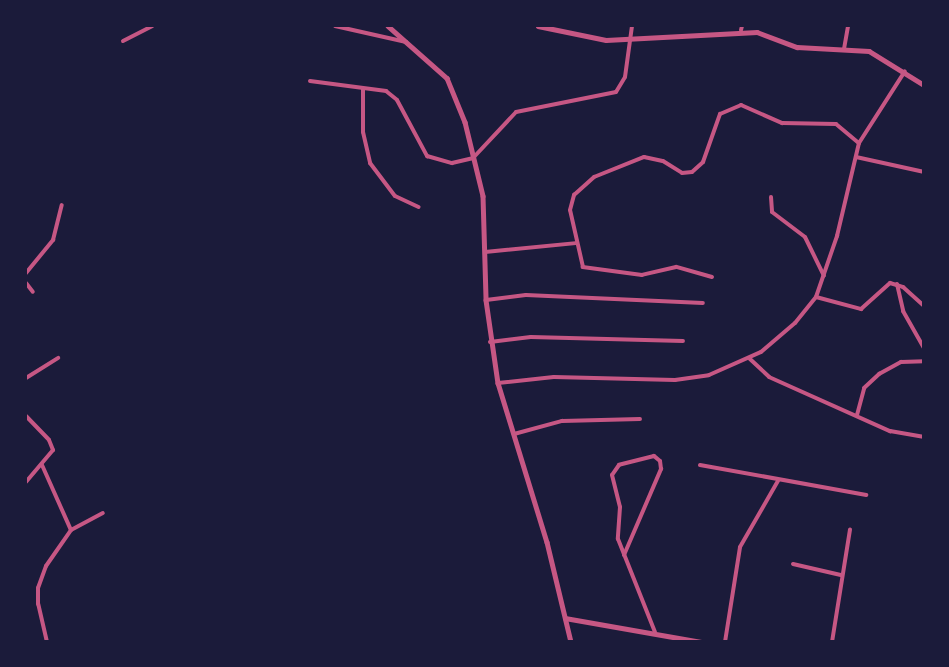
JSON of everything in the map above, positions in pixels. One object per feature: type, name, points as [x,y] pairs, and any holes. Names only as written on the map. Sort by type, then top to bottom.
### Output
[{"type":"street","points":[[123,41],[153,26]]},
{"type":"street","points":[[335,26],[407,42]]},
{"type":"street","points":[[388,26],[447,78],[465,122],[483,196],[486,300],[490,342],[498,383],[512,435],[547,542],[571,642]]},
{"type":"street","points":[[538,26],[606,40],[742,28],[797,47],[869,51],[905,71],[924,85]]},
{"type":"street","points":[[560,32],[563,26]]},
{"type":"street","points":[[310,81],[391,94],[420,146],[433,160],[452,163],[473,158],[516,112],[616,92],[626,78],[628,39],[632,26]]},
{"type":"street","points":[[844,49],[848,26]]},
{"type":"street","points":[[498,383],[554,377],[675,380],[709,375],[750,359],[795,323],[816,297],[824,276],[858,143],[905,71]]},
{"type":"street","points":[[363,89],[363,132],[370,163],[395,196],[419,207]]},
{"type":"street","points":[[712,277],[676,267],[648,275],[586,269],[580,262],[570,210],[580,188],[594,177],[644,157],[663,161],[681,173],[692,172],[703,162],[716,120],[731,107],[749,107],[782,123],[836,124],[858,143]]},
{"type":"street","points":[[856,157],[924,172]]},
{"type":"street","points":[[771,197],[772,212],[805,237],[824,276]]},
{"type":"street","points":[[26,273],[53,240],[62,205]]},
{"type":"street","points":[[485,252],[576,243]]},
{"type":"street","points":[[26,283],[33,292]]},
{"type":"street","points":[[816,297],[861,309],[870,304],[884,286],[897,284],[924,306]]},
{"type":"street","points":[[897,284],[903,311],[924,348]]},
{"type":"street","points":[[486,300],[526,295],[703,303]]},
{"type":"street","points":[[490,342],[531,337],[683,341]]},
{"type":"street","points":[[26,378],[58,358]]},
{"type":"street","points":[[750,359],[769,377],[890,431],[924,437]]},
{"type":"street","points":[[857,415],[864,388],[879,374],[901,362],[924,361]]},
{"type":"street","points":[[26,416],[52,445],[51,454],[26,482]]},
{"type":"street","points":[[512,435],[562,421],[640,419]]},
{"type":"street","points":[[624,555],[661,469],[660,461],[654,456],[619,465],[612,475],[620,507],[618,539],[624,555],[655,632]]},
{"type":"street","points":[[42,465],[70,530]]},
{"type":"street","points":[[700,465],[778,481],[866,495]]},
{"type":"street","points":[[725,642],[740,547],[778,481]]},
{"type":"street","points":[[47,642],[40,620],[38,588],[58,543],[70,530],[104,513]]},
{"type":"street","points":[[832,642],[850,530]]},
{"type":"street","points":[[793,564],[841,575]]},
{"type":"street","points":[[565,618],[655,632],[701,642]]}]
